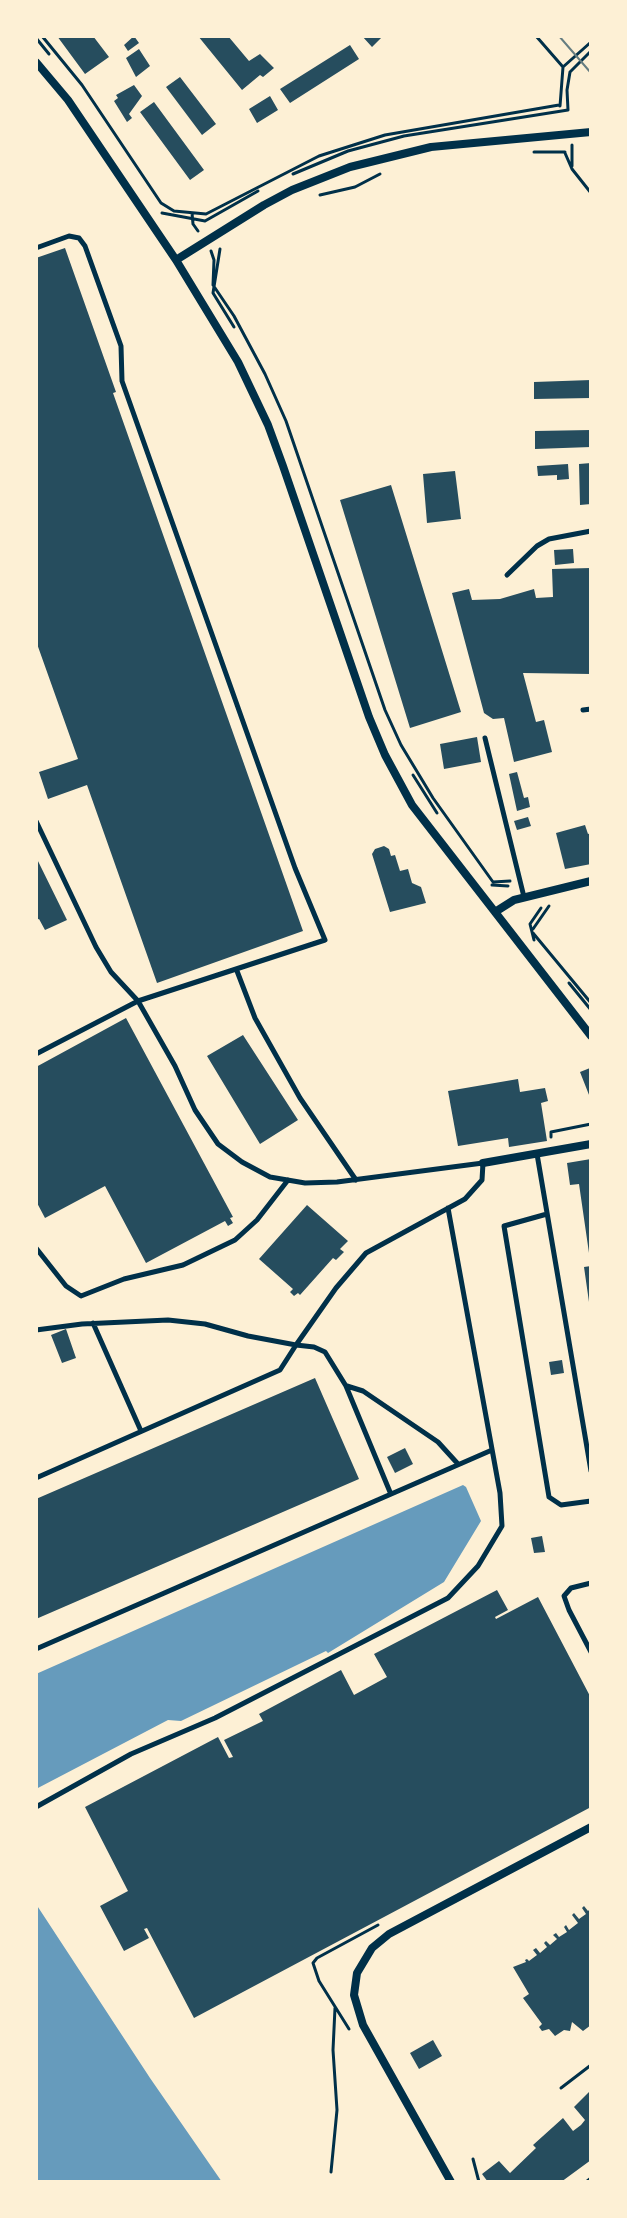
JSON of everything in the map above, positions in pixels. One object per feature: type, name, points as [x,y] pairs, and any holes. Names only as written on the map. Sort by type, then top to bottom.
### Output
[{"type":"street","points":[[36,62],[68,100],[225,338],[268,425],[369,717],[412,805],[591,1036]]},
{"type":"street","points":[[176,260],[292,190],[350,167],[431,147],[591,132]]},
{"type":"street","points":[[497,911],[524,898],[591,881]]},
{"type":"street","points":[[483,1163],[591,1144]]},
{"type":"street","points":[[451,2182],[363,2025],[355,2004],[354,1985],[365,1957],[389,1934],[591,1827]]},
{"type":"lane","points":[[36,248],[69,236],[79,238],[85,246],[121,346],[122,381],[295,868],[325,940],[138,1001],[36,1054]]},
{"type":"lane","points":[[507,575],[537,546],[549,539],[591,531]]},
{"type":"lane","points":[[583,710],[591,709]]},
{"type":"lane","points":[[485,738],[524,898]]},
{"type":"lane","points":[[36,821],[96,947],[111,972],[138,1001],[175,1066],[195,1110],[218,1144],[270,1177],[305,1183],[356,1180],[483,1163],[482,1180],[465,1199],[366,1253],[336,1288],[280,1370],[36,1478]]},
{"type":"lane","points":[[237,971],[255,1018],[300,1098],[356,1180]]},
{"type":"lane","points":[[537,1154],[591,1471]]},
{"type":"lane","points":[[36,1248],[66,1286],[81,1296],[124,1279],[183,1265],[235,1240],[257,1220],[288,1180]]},
{"type":"lane","points":[[36,1807],[131,1754],[229,1711],[448,1598],[478,1566],[502,1526],[500,1493],[448,1208]]},
{"type":"lane","points":[[547,1214],[504,1226],[549,1497],[561,1505],[591,1501]]},
{"type":"lane","points":[[36,1330],[93,1323],[168,1320],[205,1324],[325,1352],[346,1386],[390,1492]]},
{"type":"lane","points":[[93,1323],[141,1431]]},
{"type":"lane","points":[[346,1386],[363,1391],[438,1442],[458,1464]]},
{"type":"lane","points":[[36,1649],[492,1450]]},
{"type":"lane","points":[[591,1583],[571,1588],[564,1596],[591,1652]]},
{"type":"path","points":[[42,36],[82,85],[161,203],[174,211],[205,221],[287,176],[348,151],[404,136],[568,110],[567,79],[591,51]]},
{"type":"path","points":[[536,36],[563,67]]},
{"type":"path","points":[[36,38],[62,70]]},
{"type":"path","points":[[591,42],[563,67],[559,105],[565,152],[577,177],[591,193]]},
{"type":"path","points":[[79,91],[161,213],[168,216],[206,214],[282,173],[385,135],[559,105]]},
{"type":"path","points":[[530,152],[565,152]]},
{"type":"path","points":[[308,198],[355,187],[381,174]]},
{"type":"path","points":[[168,216],[174,211]]},
{"type":"path","points":[[192,216],[220,250],[213,285]]},
{"type":"path","points":[[208,238],[213,255],[213,293],[264,384],[282,424],[377,698],[407,765],[444,823],[490,884],[500,888],[520,882]]},
{"type":"path","points":[[213,255],[229,241]]},
{"type":"path","points":[[539,894],[542,905],[530,924],[534,941],[591,1010]]},
{"type":"path","points":[[537,938],[591,1003]]},
{"type":"path","points":[[551,1132],[591,1124]]},
{"type":"path","points":[[350,2031],[319,1981],[313,1963],[385,1921]]},
{"type":"path","points":[[331,2172],[337,2110],[333,2050],[335,2005]]},
{"type":"path","points":[[561,2088],[591,2065]]},
{"type":"path","points":[[473,2159],[479,2182]]},
{"type":"path","points":[[586,2182],[591,2178]]},
{"type":"water","points":[[463,1485],[481,1521],[444,1582],[328,1653],[326,1651],[181,1721],[168,1720],[36,1789],[36,1674]]},
{"type":"water","points":[[36,1904],[150,2078],[222,2182],[36,2182]]},
{"type":"building","points":[[57,36],[93,36],[109,57],[85,74]]},
{"type":"building","points":[[134,36],[139,43],[128,51],[124,45]]},
{"type":"building","points":[[198,36],[228,36],[249,61],[260,54],[274,68],[242,90]]},
{"type":"building","points":[[362,36],[383,36],[372,47]]},
{"type":"building","points":[[350,45],[359,59],[290,103],[280,89]]},
{"type":"building","points":[[139,49],[150,66],[136,77],[126,58]]},
{"type":"building","points":[[180,77],[216,124],[202,135],[166,87]]},
{"type":"building","points":[[134,85],[142,96],[127,122],[114,101],[118,98],[116,95]]},
{"type":"building","points":[[270,96],[278,110],[257,123],[249,109]]},
{"type":"building","points":[[154,102],[204,170],[190,180],[140,112]]},
{"type":"building","points":[[65,248],[303,931],[157,983],[87,785],[48,799],[39,772],[78,759],[36,641],[36,258]]},
{"type":"building","points":[[591,380],[591,398],[534,399],[534,382]]},
{"type":"building","points":[[591,430],[591,447],[535,449],[535,431]]},
{"type":"building","points":[[591,463],[591,504],[580,505],[579,464]]},
{"type":"building","points":[[568,464],[569,479],[557,480],[557,475],[538,476],[537,466]]},
{"type":"building","points":[[455,471],[461,519],[427,523],[423,474]]},
{"type":"building","points":[[391,485],[461,712],[410,728],[340,500]]},
{"type":"building","points":[[573,549],[574,563],[555,565],[554,550]]},
{"type":"building","points":[[591,568],[591,674],[523,673],[536,722],[544,720],[552,752],[514,762],[504,718],[493,719],[484,713],[452,593],[469,589],[472,600],[500,599],[534,589],[536,598],[553,597],[552,569]]},
{"type":"building","points":[[477,737],[481,762],[444,769],[440,744]]},
{"type":"building","points":[[517,772],[524,798],[528,797],[530,807],[517,811],[509,774]]},
{"type":"building","points":[[528,817],[531,826],[517,830],[514,821]]},
{"type":"building","points":[[585,825],[588,834],[591,833],[591,864],[565,869],[556,833]]},
{"type":"building","points":[[384,846],[391,856],[395,855],[400,871],[408,869],[412,883],[421,887],[426,903],[390,912],[372,854],[375,849]]},
{"type":"building","points":[[36,857],[67,920],[45,930],[39,919],[36,920]]},
{"type":"building","points":[[126,1018],[233,1217],[230,1218],[233,1223],[228,1226],[225,1221],[146,1263],[105,1186],[45,1218],[36,1201],[36,1067]]},
{"type":"building","points":[[243,1035],[298,1120],[260,1144],[207,1056]]},
{"type":"building","points":[[590,1068],[591,1072],[591,1100],[580,1072]]},
{"type":"building","points":[[518,1079],[520,1092],[545,1088],[548,1101],[541,1103],[547,1141],[509,1147],[508,1138],[458,1146],[448,1091]]},
{"type":"building","points":[[591,1159],[589,1253],[579,1184],[570,1185],[567,1163]]},
{"type":"building","points":[[307,1205],[348,1241],[340,1249],[344,1252],[336,1260],[333,1258],[300,1295],[294,1296],[290,1292],[293,1289],[259,1259]]},
{"type":"building","points":[[591,1266],[591,1302],[589,1302],[584,1267]]},
{"type":"building","points":[[66,1329],[76,1358],[62,1363],[51,1335]]},
{"type":"building","points":[[562,1360],[564,1373],[551,1375],[549,1362]]},
{"type":"building","points":[[315,1378],[359,1479],[36,1619],[36,1499]]},
{"type":"building","points":[[405,1448],[413,1464],[395,1473],[387,1457]]},
{"type":"building","points":[[542,1536],[545,1552],[534,1553],[531,1538]]},
{"type":"building","points":[[497,1590],[508,1610],[496,1619],[538,1597],[591,1698],[591,1807],[194,2018],[147,1928],[144,1929],[149,1938],[124,1951],[100,1906],[128,1891],[85,1807],[218,1737],[229,1758],[233,1757],[224,1740],[263,1721],[259,1714],[341,1670],[354,1695],[387,1677],[374,1654]]},
{"type":"building","points":[[584,1906],[588,1911],[591,1908],[591,2025],[583,2031],[572,2022],[570,2031],[564,2030],[555,2036],[549,2029],[542,2031],[539,2027],[542,2024],[523,1998],[529,1994],[513,1967],[537,1955],[533,1950],[536,1948],[540,1953],[547,1947],[546,1941],[550,1945],[557,1939],[553,1935],[556,1933],[559,1937],[567,1932],[566,1925],[569,1930],[578,1923],[572,1915],[574,1913],[579,1919],[586,1914],[582,1908]]},
{"type":"building","points":[[433,2040],[442,2056],[419,2069],[410,2053]]},
{"type":"building","points":[[591,2090],[591,2160],[561,2182],[488,2182],[482,2174],[499,2161],[510,2173],[536,2148],[533,2145],[563,2118],[573,2131],[581,2125],[585,2120],[574,2107]]},
{"type":"tram line","points":[[559,36],[591,73]]}]
